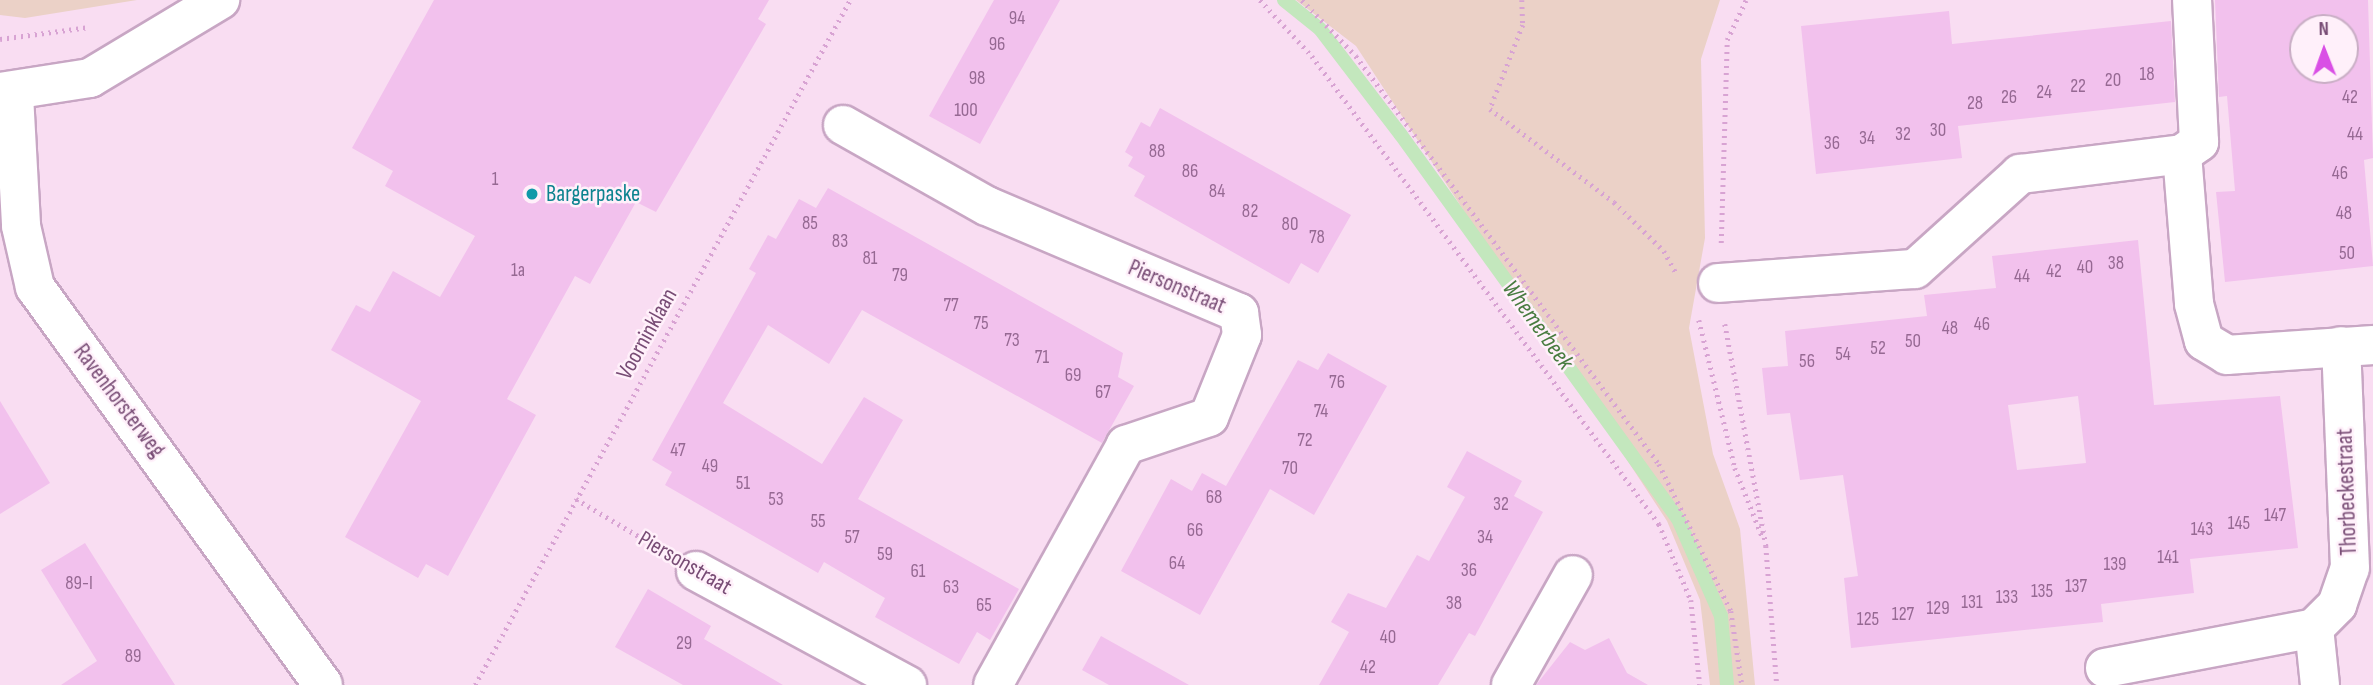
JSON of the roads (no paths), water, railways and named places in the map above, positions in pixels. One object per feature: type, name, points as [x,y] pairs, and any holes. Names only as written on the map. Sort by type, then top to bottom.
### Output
[{"type":"street","points":[[7,93],[90,78],[220,0]]},
{"type":"street","points":[[1700,282],[1915,269],[2020,174],[2182,154],[2199,142],[2193,0]]},
{"type":"street","name":"Ravenhorsterweg","points":[[7,93],[21,226],[35,287],[323,685]]},
{"type":"street","name":"Piersonstraat","points":[[844,125],[986,206],[1239,313],[1242,335],[1209,417],[1126,445],[992,685]]},
{"type":"street","points":[[2182,154],[2194,304],[2204,341],[2227,355],[2357,345]]},
{"type":"street","name":"Thorbeckestraat","points":[[2314,628],[2337,605],[2350,568],[2357,345]]},
{"type":"street","name":"Piersonstraat","points":[[696,571],[907,685]]},
{"type":"street","points":[[1511,685],[1573,575]]},
{"type":"street","points":[[2105,668],[2314,628],[2320,685]]},
{"type":"waterway","name":"Whemerbeek","points":[[1284,0],[1320,29],[1401,135],[1678,519],[1721,616],[1727,685]]},
{"type":"place","name":"Bargerpaske","points":[[532,194]]}]
